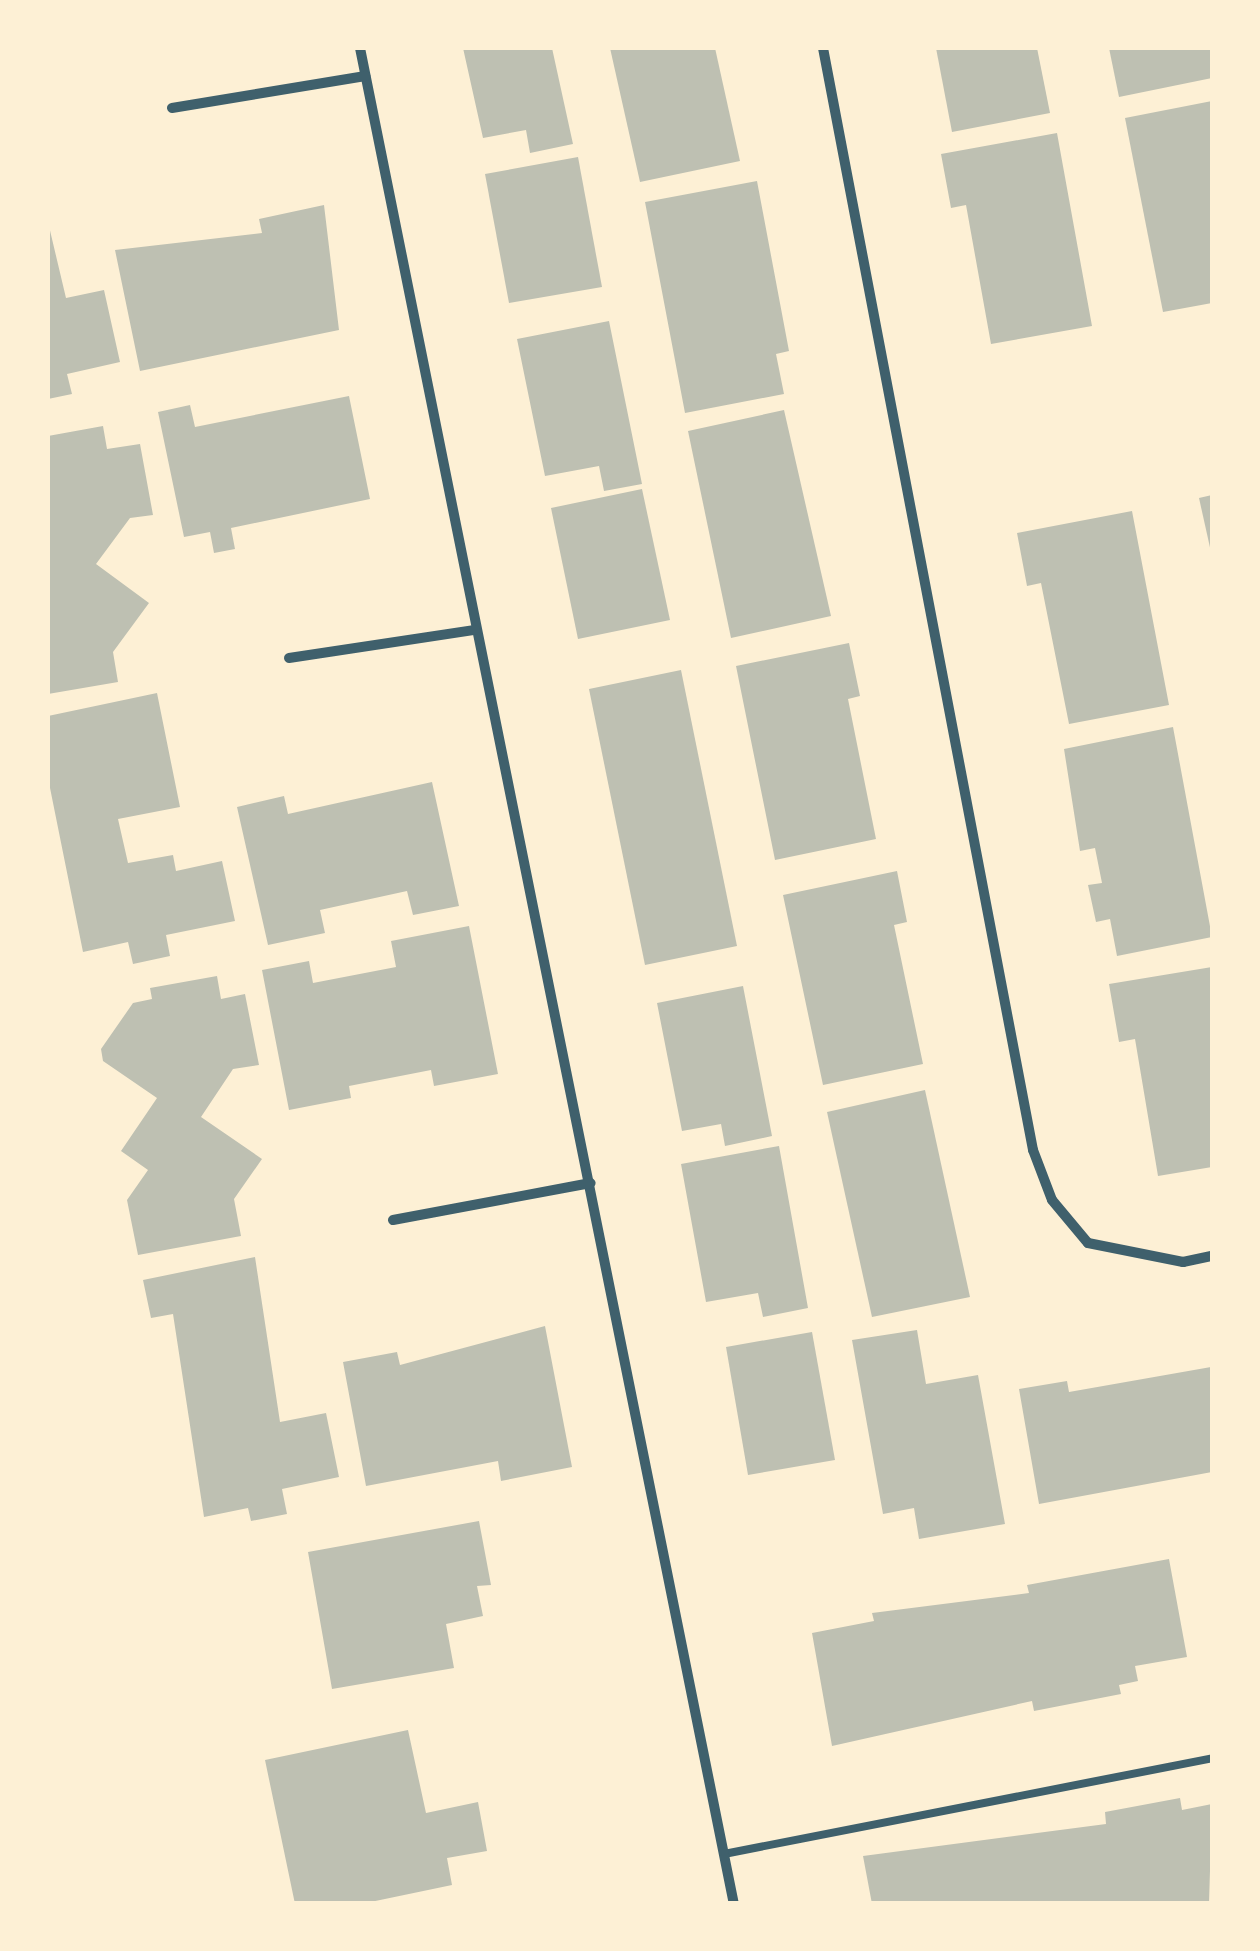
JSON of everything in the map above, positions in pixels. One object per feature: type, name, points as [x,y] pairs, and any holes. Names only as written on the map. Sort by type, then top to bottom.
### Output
[{"type":"street","points":[[360,48],[734,1904]]},
{"type":"street","points":[[823,48],[1033,1150],[1052,1200],[1088,1242],[1183,1262],[1212,1256]]},
{"type":"street","points":[[172,108],[365,76]]},
{"type":"street","points":[[289,658],[476,630]]},
{"type":"street","points":[[394,1220],[590,1184]]},
{"type":"lane","points":[[724,1854],[1212,1758]]},
{"type":"building","points":[[463,48],[552,48],[573,144],[530,153],[526,130],[483,138]]},
{"type":"building","points":[[610,48],[715,48],[740,161],[640,182]]},
{"type":"building","points":[[936,48],[1037,48],[1050,113],[952,132]]},
{"type":"building","points":[[1109,48],[1212,48],[1212,78],[1119,97]]},
{"type":"building","points":[[1212,101],[1212,303],[1163,312],[1125,118]]},
{"type":"building","points":[[1057,133],[1092,326],[991,344],[966,205],[951,208],[941,154]]},
{"type":"building","points":[[578,157],[602,287],[509,303],[485,174]]},
{"type":"building","points":[[757,181],[789,351],[776,354],[784,394],[685,413],[645,202]]},
{"type":"building","points":[[324,205],[339,330],[140,371],[115,250],[262,233],[259,219]]},
{"type":"building","points":[[48,222],[66,298],[104,290],[120,362],[67,374],[72,394],[48,399]]},
{"type":"building","points":[[609,321],[642,484],[604,491],[599,466],[545,476],[517,339]]},
{"type":"building","points":[[349,396],[370,499],[231,528],[235,549],[214,553],[210,532],[184,537],[158,412],[190,405],[195,427]]},
{"type":"building","points":[[784,410],[831,616],[731,638],[688,431]]},
{"type":"building","points":[[103,426],[107,449],[140,444],[153,515],[130,518],[96,564],[149,603],[113,652],[118,682],[48,694],[48,436]]},
{"type":"building","points":[[642,489],[670,620],[578,639],[551,508]]},
{"type":"building","points":[[1212,495],[1212,552],[1211,552],[1199,498]]},
{"type":"building","points":[[1132,511],[1169,705],[1069,724],[1041,583],[1027,586],[1017,533]]},
{"type":"building","points":[[849,643],[860,696],[848,699],[876,839],[775,860],[736,666]]},
{"type":"building","points":[[681,670],[737,946],[645,965],[589,689]]},
{"type":"building","points":[[157,693],[180,807],[118,819],[128,863],[173,855],[176,871],[222,861],[235,921],[166,935],[170,956],[133,964],[128,942],[83,952],[48,778],[48,716]]},
{"type":"building","points":[[1173,727],[1212,937],[1117,956],[1110,919],[1096,922],[1088,885],[1102,883],[1095,848],[1080,851],[1064,749]]},
{"type":"building","points":[[432,782],[459,906],[413,915],[407,891],[320,910],[325,933],[268,945],[237,807],[284,796],[288,814]]},
{"type":"building","points":[[897,871],[907,922],[894,925],[923,1064],[823,1085],[783,895]]},
{"type":"building","points":[[469,926],[498,1074],[434,1086],[431,1070],[349,1086],[351,1098],[289,1110],[262,970],[309,961],[313,983],[396,967],[391,941]]},
{"type":"building","points":[[1212,967],[1212,1167],[1158,1176],[1135,1039],[1119,1042],[1109,984]]},
{"type":"building","points":[[217,976],[221,999],[245,994],[259,1065],[233,1069],[201,1117],[262,1159],[234,1199],[241,1236],[138,1255],[127,1200],[148,1170],[121,1151],[157,1098],[103,1061],[101,1049],[133,1003],[152,999],[150,988]]},
{"type":"building","points":[[743,986],[772,1136],[725,1146],[721,1124],[682,1131],[657,1003]]},
{"type":"building","points":[[925,1090],[970,1297],[872,1317],[827,1112]]},
{"type":"building","points":[[779,1146],[808,1308],[763,1317],[758,1293],[706,1302],[681,1164]]},
{"type":"building","points":[[255,1257],[280,1422],[326,1413],[339,1477],[282,1489],[287,1514],[251,1521],[248,1508],[204,1517],[173,1314],[151,1318],[143,1280]]},
{"type":"building","points":[[545,1326],[572,1467],[501,1481],[498,1461],[366,1486],[343,1362],[397,1352],[400,1365]]},
{"type":"building","points":[[917,1330],[926,1384],[978,1375],[1005,1524],[919,1539],[914,1508],[883,1514],[852,1340]]},
{"type":"building","points":[[812,1332],[835,1460],[748,1475],[726,1347]]},
{"type":"building","points":[[1211,1367],[1212,1472],[1039,1504],[1019,1389],[1067,1381],[1069,1392]]},
{"type":"building","points":[[479,1521],[491,1585],[477,1586],[483,1616],[446,1624],[454,1668],[332,1689],[308,1552]]},
{"type":"building","points":[[1169,1559],[1187,1657],[1135,1666],[1138,1681],[1119,1685],[1121,1694],[1034,1711],[1032,1701],[832,1746],[812,1633],[874,1621],[872,1613],[1029,1593],[1027,1585]]},
{"type":"building","points":[[408,1730],[426,1813],[478,1802],[487,1851],[447,1858],[452,1885],[361,1904],[295,1904],[265,1760]]},
{"type":"building","points":[[1180,1798],[1182,1810],[1212,1804],[1209,1904],[872,1904],[863,1856],[1106,1824],[1105,1812]]}]
